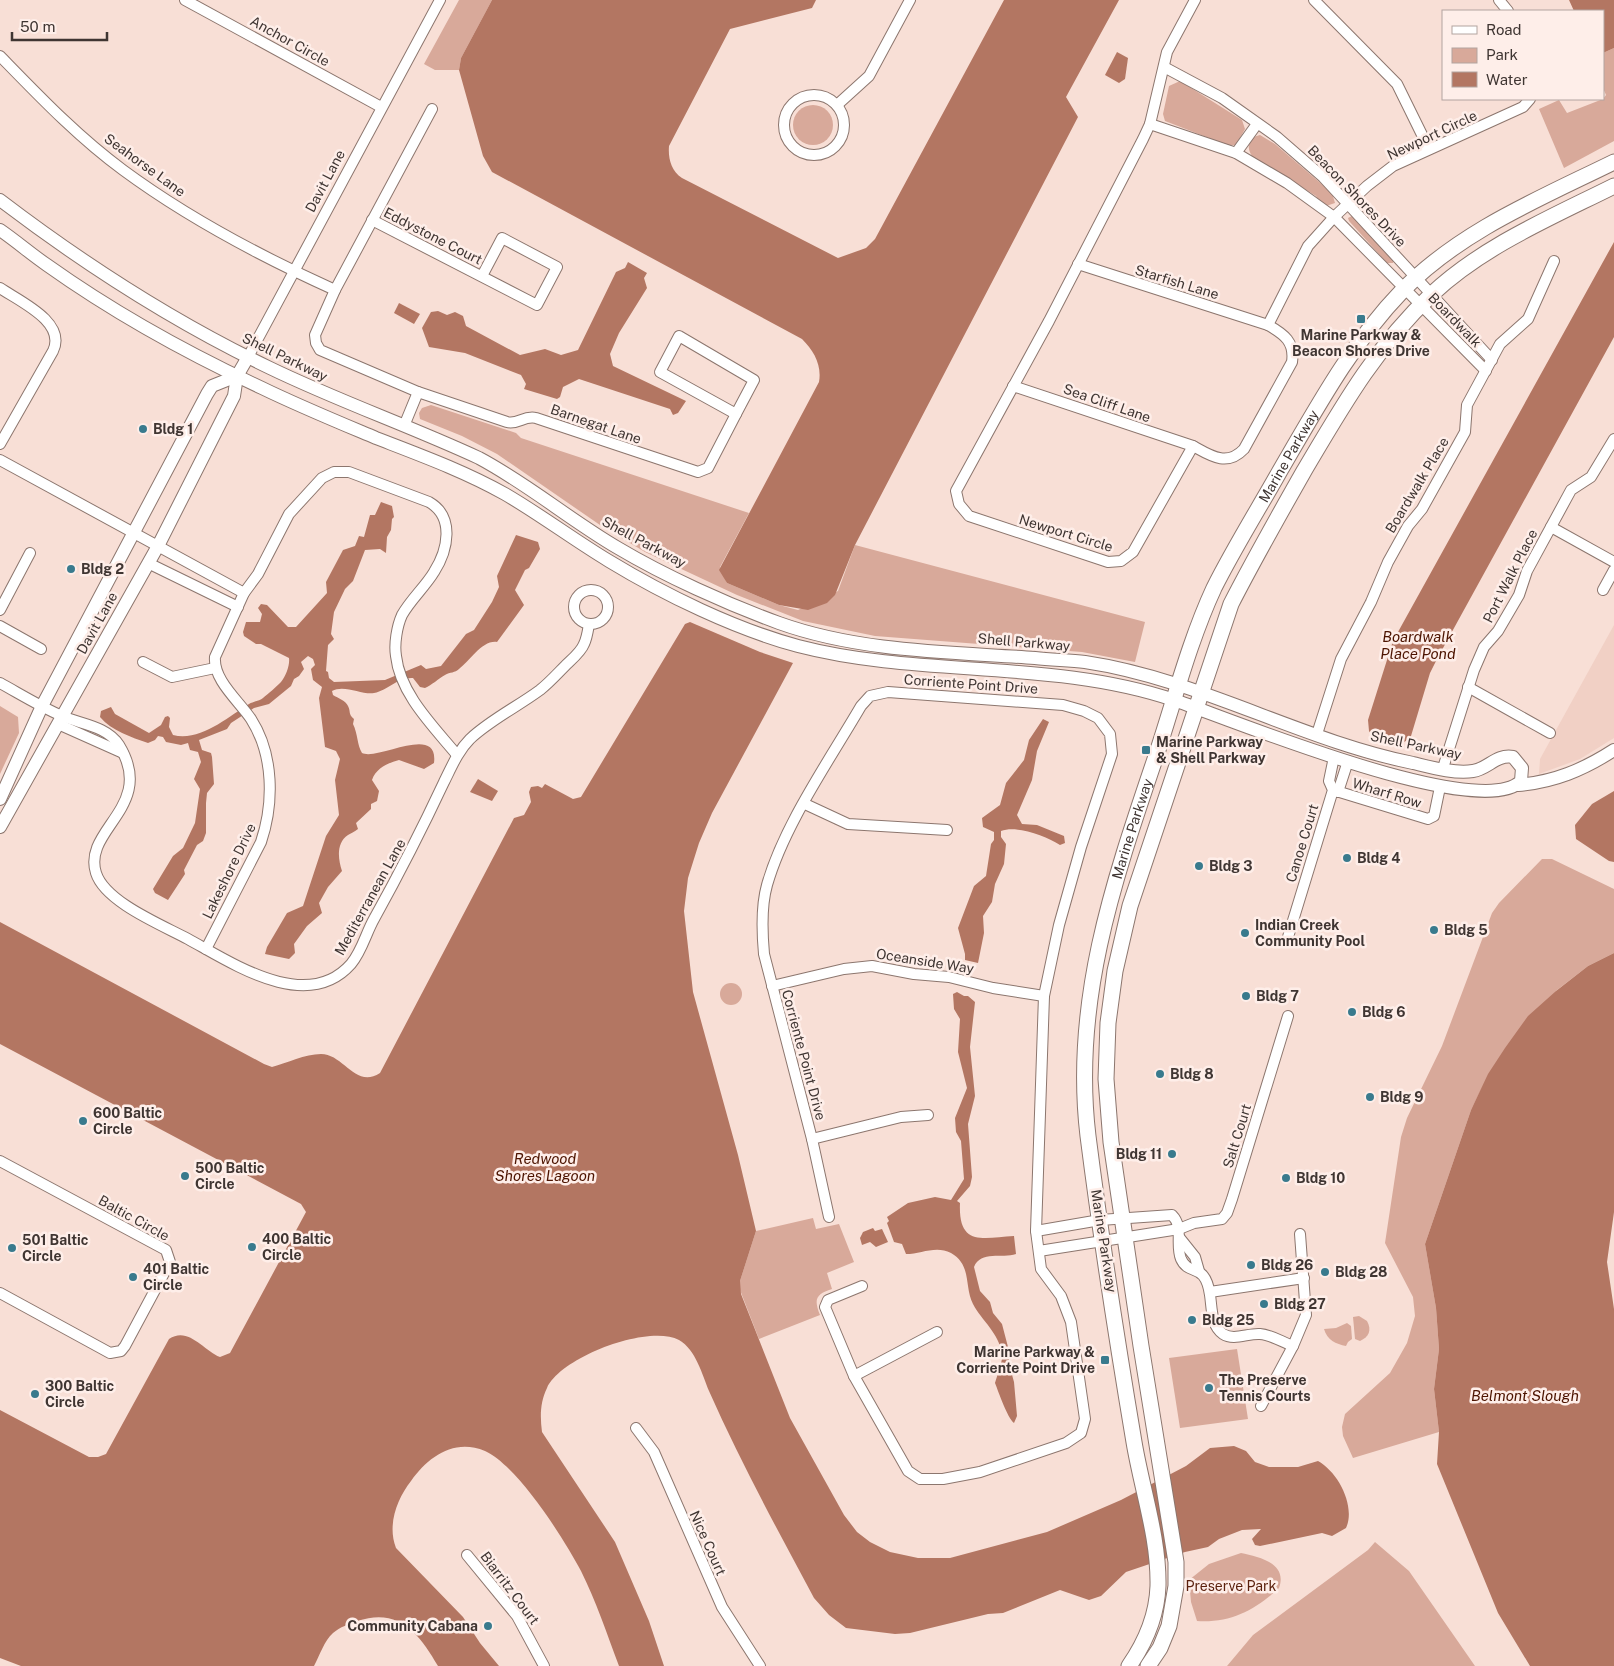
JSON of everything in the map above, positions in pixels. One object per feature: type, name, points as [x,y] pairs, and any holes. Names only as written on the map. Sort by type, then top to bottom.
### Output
[{"type":"main road","name":"Marine Parkway","points":[[1129,1666],[1150,1625],[1155,1609],[1158,1583],[1154,1541],[1135,1449],[1100,1220],[1087,1111],[1085,1053],[1091,982],[1104,919],[1179,684],[1214,588],[1350,352],[1405,288],[1485,227],[1614,162]]},
{"type":"main road","name":"Marine Parkway","points":[[1148,1666],[1167,1632],[1177,1577],[1174,1543],[1157,1446],[1111,1142],[1106,1079],[1111,997],[1130,906],[1195,708],[1232,604],[1252,562],[1358,380],[1380,351],[1432,294],[1500,246],[1614,186]]},
{"type":"street","name":"Anchor Circle","points":[[185,0],[381,107]]},
{"type":"street","name":"Davit Lane","points":[[0,827],[158,546],[234,396],[237,376],[440,0]]},
{"type":"street","points":[[837,104],[869,76],[910,0]]},
{"type":"street","name":"Newport Circle","points":[[1193,446],[1135,549],[1122,561],[1108,562],[969,516],[962,510],[957,500],[958,486],[1078,264],[1150,124],[1167,52],[1195,0]]},
{"type":"street","points":[[1314,0],[1389,73],[1406,99],[1429,149]]},
{"type":"street","points":[[1499,0],[1507,10]]},
{"type":"street","name":"Seahorse Lane","points":[[0,56],[57,115],[122,169],[166,200],[293,271]]},
{"type":"street","name":"Beacon Shores Drive","points":[[1164,67],[1222,98],[1277,137],[1310,166],[1348,204],[1432,294]]},
{"type":"street","points":[[818,94],[837,104],[844,122],[840,140],[834,148],[826,153],[807,155],[790,145],[785,136],[783,126],[785,115],[794,102],[808,95],[818,94]]},
{"type":"street","name":"Newport Circle","points":[[1268,325],[1304,252],[1334,217],[1368,186],[1393,166],[1523,107],[1529,100]]},
{"type":"street","name":"Barnegat Lane","points":[[432,109],[335,290],[315,335],[316,344],[320,350],[418,392],[512,423],[527,417],[536,418],[698,472],[708,468],[754,380],[679,336],[660,372],[736,414]]},
{"type":"street","points":[[1150,124],[1236,153],[1287,183],[1334,217],[1405,288]]},
{"type":"street","points":[[1236,153],[1257,124]]},
{"type":"street","name":"Shell Parkway","points":[[0,200],[56,243],[116,282],[248,357],[310,387],[444,442],[504,471],[578,523],[650,565],[780,623],[840,639],[885,646],[1084,662],[1160,678],[1378,754],[1443,768],[1473,771],[1484,768],[1499,758],[1516,758],[1522,768],[1522,778],[1518,785]]},
{"type":"street","name":"Eddystone Court","points":[[372,220],[537,305],[557,267],[502,238],[482,276]]},
{"type":"street","points":[[0,230],[47,265],[102,301],[237,376],[344,425],[459,471],[505,494],[638,578],[734,623],[793,644],[876,662],[1071,677],[1124,685],[1174,700],[1334,757],[1440,787],[1500,790],[1518,785],[1540,783],[1565,776],[1614,750]]},
{"type":"street","name":"Boardwalk Place","points":[[1317,734],[1344,651],[1371,602],[1392,554],[1408,526],[1422,509],[1465,432],[1467,405],[1503,340],[1528,319],[1554,261]]},
{"type":"street","name":"Starfish Lane","points":[[1078,264],[1268,325]]},
{"type":"street","points":[[293,271],[335,290]]},
{"type":"street","points":[[0,288],[48,322],[55,334],[56,341],[0,444]]},
{"type":"street","name":"Boardwalk","points":[[1405,288],[1486,371]]},
{"type":"street","name":"Boardwalk","points":[[1432,294],[1492,360]]},
{"type":"street","points":[[1193,446],[1222,460],[1233,458],[1244,449],[1292,362],[1292,348],[1286,336],[1268,325]]},
{"type":"street","name":"Davit Lane","points":[[0,799],[42,706],[212,386],[237,376]]},
{"type":"street","name":"Sea Cliff Lane","points":[[1013,386],[1193,446]]},
{"type":"street","points":[[404,426],[418,392]]},
{"type":"street","name":"Port Walk Place","points":[[1443,768],[1478,659],[1488,641],[1498,631],[1519,595],[1527,571],[1571,490],[1591,476],[1614,439]]},
{"type":"street","points":[[0,460],[244,594]]},
{"type":"street","points":[[143,662],[172,677],[215,668],[218,650],[244,594],[258,574],[289,514],[316,483],[328,475],[348,472],[429,502],[443,514],[447,531],[443,552],[434,572],[402,616],[396,639],[398,671],[405,687],[457,755]]},
{"type":"street","points":[[1551,527],[1614,562]]},
{"type":"street","points":[[0,610],[30,553]]},
{"type":"street","points":[[148,563],[238,607]]},
{"type":"street","points":[[1603,590],[1614,570]]},
{"type":"street","name":"Mediterranean Lane","points":[[60,720],[123,753],[130,768],[130,789],[99,846],[95,860],[99,880],[108,892],[206,948],[255,973],[286,984],[318,983],[340,974],[357,955],[370,926],[410,854],[457,755],[471,739],[542,688],[556,675],[584,645],[589,624]]},
{"type":"street","points":[[0,626],[41,649]]},
{"type":"street","name":"Lakeshore Drive","points":[[206,948],[261,842],[267,825],[270,800],[267,761],[251,720],[215,668]]},
{"type":"street","points":[[0,683],[42,706],[60,720]]},
{"type":"street","points":[[1468,687],[1550,733]]},
{"type":"street","name":"Corriente Point Drive","points":[[828,1217],[812,1139],[772,986],[762,936],[766,887],[784,842],[861,706],[874,694],[888,692],[1054,703],[1084,711],[1100,720],[1110,734],[1112,754],[1059,925],[1044,996],[1036,1231],[1042,1269],[1061,1296],[1072,1322],[1085,1419],[1083,1430],[1074,1439],[980,1472],[943,1479],[920,1479],[908,1471],[854,1376],[825,1304],[828,1300],[862,1286]]},
{"type":"street","name":"Canoe Court","points":[[1334,757],[1329,783],[1335,791]]},
{"type":"street","name":"Canoe Court","points":[[1288,937],[1335,791],[1348,761]]},
{"type":"street","name":"Wharf Row","points":[[1335,791],[1428,819],[1434,816],[1440,787]]},
{"type":"street","points":[[805,804],[848,824],[947,830]]},
{"type":"street","name":"Oceanside Way","points":[[772,986],[857,966],[872,966],[914,974],[955,978],[993,988],[1044,996]]},
{"type":"street","name":"Salt Court","points":[[1126,1237],[1179,1233],[1194,1223],[1218,1221],[1227,1213],[1288,1016]]},
{"type":"street","points":[[812,1139],[901,1117],[928,1115]]},
{"type":"street","name":"Baltic Circle","points":[[0,1160],[166,1250],[170,1262],[125,1346],[116,1353],[108,1352],[0,1293]]},
{"type":"street","points":[[1036,1231],[1100,1220],[1172,1215],[1179,1233],[1195,1257],[1199,1271],[1206,1279],[1210,1292],[1214,1323],[1221,1333],[1233,1337],[1263,1334],[1293,1346]]},
{"type":"street","points":[[1261,1406],[1293,1346],[1306,1315],[1300,1234]]},
{"type":"street","points":[[1039,1251],[1126,1237]]},
{"type":"street","points":[[1210,1292],[1304,1278]]},
{"type":"street","points":[[854,1376],[937,1332]]},
{"type":"street","name":"Nice Court","points":[[636,1428],[654,1452],[722,1607],[760,1666]]},
{"type":"street","name":"Biarritz Court","points":[[467,1555],[521,1622],[544,1666]]},
{"type":"shaded area","points":[[1614,625],[1614,738],[1580,759],[1539,774],[1540,759]]},
{"type":"green space","points":[[459,0],[492,0],[461,58],[459,70],[435,70],[424,64]]},
{"type":"green space","points":[[1614,48],[1614,141],[1564,168],[1539,109],[1559,100],[1567,113],[1604,100],[1606,95],[1604,90],[1604,53]]},
{"type":"green space","points":[[1180,81],[1242,120],[1245,129],[1236,145],[1227,145],[1165,121],[1163,114],[1169,86]]},
{"type":"green space","points":[[809,105],[817,105],[824,108],[830,114],[833,125],[830,136],[824,142],[817,145],[809,145],[802,142],[796,136],[793,129],[793,121],[796,114],[802,108]]},
{"type":"green space","points":[[1260,135],[1275,144],[1332,193],[1335,203],[1326,206],[1320,204],[1316,196],[1253,157],[1249,150],[1249,143],[1253,138]]},
{"type":"green space","points":[[1352,216],[1394,259],[1393,263],[1387,263],[1349,221],[1348,218]]},
{"type":"green space","points":[[431,405],[516,433],[521,438],[749,513],[720,567],[727,583],[779,605],[798,610],[838,591],[855,545],[1145,622],[1135,662],[1082,652],[875,636],[803,621],[737,595],[645,552],[600,525],[497,454],[462,436],[420,419],[419,413],[422,408]]},
{"type":"green space","points":[[0,706],[18,717],[19,733],[0,774]]},
{"type":"green space","points":[[1542,859],[1552,859],[1614,889],[1614,953],[1588,966],[1557,990],[1487,1078],[1471,1110],[1425,1244],[1436,1308],[1439,1349],[1434,1389],[1439,1432],[1353,1458],[1343,1436],[1342,1427],[1345,1414],[1390,1373],[1407,1343],[1415,1316],[1413,1297],[1385,1243],[1401,1137],[1407,1118],[1442,1046],[1492,913],[1499,903]]},
{"type":"green space","points":[[731,983],[739,986],[742,994],[739,1002],[731,1005],[723,1002],[720,994],[723,986]]},
{"type":"green space","points":[[813,1218],[816,1229],[839,1224],[854,1262],[827,1273],[832,1289],[823,1293],[818,1298],[817,1304],[820,1315],[759,1339],[740,1290],[740,1281],[756,1231]]},
{"type":"green space","points":[[1359,1316],[1367,1321],[1369,1327],[1366,1337],[1360,1341],[1355,1339],[1353,1317]]},
{"type":"green space","points":[[1347,1323],[1351,1326],[1352,1339],[1346,1346],[1332,1341],[1327,1336],[1324,1329],[1336,1328]]},
{"type":"green space","name":"The Preserve Tennis Courts","points":[[1237,1349],[1248,1419],[1180,1428],[1169,1358]]},
{"type":"green space","points":[[1375,1542],[1409,1571],[1475,1666],[1227,1666],[1253,1635],[1368,1550]]},
{"type":"green space","name":"Preserve Park","points":[[1241,1553],[1263,1559],[1276,1567],[1281,1579],[1279,1588],[1261,1603],[1242,1614],[1221,1620],[1197,1621],[1191,1602],[1189,1580],[1209,1564]]},
{"type":"water","points":[[492,0],[816,0],[812,8],[730,29],[669,146],[669,155],[675,172],[682,178],[838,258],[866,248],[875,239],[1004,0],[1119,0],[1066,97],[1078,117],[855,545],[835,595],[827,603],[808,610],[779,605],[727,583],[719,570],[819,382],[818,364],[813,353],[802,339],[492,172],[483,156],[459,70],[461,58]]},
{"type":"water","points":[[1569,0],[1614,0],[1614,48],[1604,53],[1604,10],[1574,10]]},
{"type":"water","points":[[1117,52],[1128,58],[1125,79],[1119,83],[1105,75]]},
{"type":"water","name":"Boardwalk Place Pond","points":[[1614,242],[1614,337],[1437,659],[1430,673],[1411,736],[1401,743],[1395,744],[1378,740],[1369,731],[1368,720],[1393,641]]},
{"type":"water","points":[[628,262],[647,273],[644,278],[647,288],[619,333],[610,354],[613,366],[686,401],[678,413],[673,415],[670,409],[579,379],[563,387],[560,397],[557,399],[524,389],[526,384],[521,375],[465,353],[429,347],[422,328],[431,312],[438,311],[447,315],[455,312],[463,316],[466,326],[520,355],[545,349],[561,355],[578,350],[616,272],[625,268]]},
{"type":"water","points":[[399,303],[420,314],[414,324],[394,313]]},
{"type":"water","points":[[381,502],[392,506],[394,517],[387,537],[386,553],[380,549],[365,550],[353,581],[345,589],[334,612],[331,634],[334,639],[328,645],[326,671],[329,678],[334,682],[385,680],[421,665],[426,669],[441,666],[466,634],[474,630],[492,602],[499,587],[497,576],[516,535],[538,542],[540,549],[529,568],[525,570],[515,590],[524,605],[497,642],[486,644],[457,670],[445,675],[425,688],[420,687],[413,678],[407,678],[374,693],[347,689],[332,691],[333,695],[344,701],[348,706],[350,714],[354,719],[353,724],[362,753],[370,754],[418,744],[427,746],[433,751],[434,763],[424,769],[399,760],[387,764],[376,772],[372,780],[379,791],[377,801],[371,804],[371,809],[356,823],[358,829],[341,842],[339,856],[342,871],[328,887],[319,903],[322,913],[307,926],[294,944],[295,953],[289,959],[265,954],[267,947],[287,913],[303,906],[326,836],[339,815],[335,780],[340,759],[336,751],[325,747],[319,698],[322,687],[313,680],[311,669],[315,665],[313,659],[308,656],[301,662],[304,669],[299,676],[294,679],[291,686],[269,704],[254,708],[231,723],[227,729],[199,740],[202,750],[211,753],[212,757],[214,784],[207,793],[206,833],[203,841],[197,845],[184,870],[185,874],[168,900],[155,893],[153,889],[173,856],[183,848],[195,823],[200,789],[194,779],[201,762],[198,752],[190,750],[188,743],[181,745],[166,742],[163,737],[158,736],[155,740],[148,743],[129,736],[105,722],[100,717],[101,711],[111,707],[115,714],[149,733],[161,725],[165,717],[168,716],[170,718],[169,727],[173,735],[183,736],[203,732],[249,704],[262,699],[283,680],[289,658],[261,644],[256,644],[244,636],[243,632],[246,622],[260,622],[262,614],[258,608],[261,604],[267,605],[288,627],[296,627],[327,593],[326,582],[343,550],[355,546],[359,536],[364,537],[370,515],[375,515]]},
{"type":"water","name":"Redwood Shores Lagoon","points":[[690,622],[760,652],[793,663],[712,813],[699,843],[688,878],[684,911],[693,992],[738,1155],[756,1231],[740,1281],[741,1294],[790,1418],[844,1515],[857,1532],[870,1542],[890,1552],[918,1558],[950,1558],[1047,1532],[1121,1500],[1186,1466],[1210,1448],[1234,1446],[1246,1451],[1255,1462],[1269,1467],[1298,1467],[1318,1461],[1325,1466],[1338,1481],[1347,1500],[1349,1510],[1346,1528],[1332,1536],[1322,1533],[1260,1546],[1255,1545],[1252,1539],[1261,1529],[1242,1530],[1219,1539],[1208,1547],[1185,1552],[1126,1572],[1101,1596],[1089,1600],[1060,1590],[1003,1613],[988,1614],[910,1633],[895,1634],[846,1628],[829,1615],[814,1598],[721,1418],[698,1363],[690,1350],[679,1340],[665,1336],[647,1336],[607,1346],[569,1365],[555,1376],[545,1393],[541,1410],[541,1421],[542,1432],[615,1542],[649,1621],[664,1666],[619,1666],[581,1571],[552,1523],[525,1487],[498,1459],[485,1451],[463,1447],[452,1448],[443,1452],[425,1464],[411,1481],[401,1496],[395,1513],[393,1539],[396,1548],[463,1617],[480,1643],[499,1666],[438,1666],[415,1634],[396,1620],[385,1617],[357,1621],[336,1631],[327,1640],[314,1666],[21,1666],[0,1658],[0,1410],[89,1457],[98,1457],[106,1454],[169,1339],[183,1335],[195,1340],[220,1357],[230,1353],[306,1212],[301,1204],[0,1044],[0,922],[264,1064],[272,1067],[302,1057],[321,1054],[329,1055],[336,1059],[356,1074],[363,1077],[371,1077],[380,1073],[514,818],[524,815],[531,802],[529,792],[531,787],[538,786],[542,788],[545,784],[573,799],[581,797],[685,624]]},
{"type":"water","points":[[1043,719],[1049,722],[1037,751],[1032,780],[1017,815],[1022,824],[1037,825],[1064,836],[1065,843],[1060,845],[1047,838],[1023,830],[1001,831],[1001,837],[1006,844],[1004,864],[995,884],[992,902],[983,916],[984,933],[978,963],[965,960],[958,928],[974,886],[986,876],[991,844],[994,840],[994,832],[983,827],[982,818],[1000,805],[1006,783],[1024,760],[1029,740]]},
{"type":"water","points":[[478,779],[498,791],[492,801],[470,792]]},
{"type":"water","points":[[1614,791],[1614,862],[1609,861],[1576,839],[1575,825],[1592,804]]},
{"type":"water","name":"Belmont Slough","points":[[1614,953],[1614,1212],[1607,1262],[1614,1309],[1614,1666],[1530,1666],[1498,1613],[1437,1464],[1439,1432],[1434,1389],[1439,1349],[1436,1308],[1425,1244],[1471,1110],[1488,1074],[1528,1016],[1588,966]]},
{"type":"water","points":[[957,992],[968,996],[975,1002],[970,1047],[975,1096],[968,1124],[972,1177],[970,1186],[957,1201],[960,1203],[960,1217],[963,1227],[968,1233],[975,1237],[983,1238],[1014,1236],[1016,1254],[982,1258],[974,1267],[980,1291],[990,1302],[993,1313],[1002,1324],[1008,1347],[1017,1416],[1014,1423],[1006,1410],[995,1383],[1002,1361],[1000,1347],[994,1333],[973,1304],[962,1264],[951,1253],[940,1250],[906,1254],[902,1244],[894,1242],[887,1223],[889,1221],[887,1217],[908,1203],[935,1197],[951,1200],[964,1179],[961,1141],[956,1132],[955,1118],[967,1088],[958,1052],[960,1019],[954,1009],[953,994]]},
{"type":"water","points":[[873,1228],[875,1231],[882,1229],[888,1242],[876,1247],[870,1242],[862,1245],[860,1238],[863,1232]]},
{"type":"place","name":"Marine Parkway & Beacon Shores Drive","points":[[1361,319]]},
{"type":"place","name":"Bldg 1","points":[[143,429]]},
{"type":"place","name":"Bldg 2","points":[[71,569]]},
{"type":"place","name":"Marine Parkway & Shell Parkway","points":[[1146,750]]},
{"type":"place","name":"Bldg 4","points":[[1347,858]]},
{"type":"place","name":"Bldg 3","points":[[1199,866]]},
{"type":"place","name":"Bldg 5","points":[[1434,930]]},
{"type":"place","name":"Indian Creek Community Pool","points":[[1245,933]]},
{"type":"place","name":"Bldg 7","points":[[1246,996]]},
{"type":"place","name":"Bldg 6","points":[[1352,1012]]},
{"type":"place","name":"Bldg 8","points":[[1160,1074]]},
{"type":"place","name":"Bldg 9","points":[[1370,1097]]},
{"type":"place","name":"600 Baltic Circle","points":[[83,1121]]},
{"type":"place","name":"Bldg 11","points":[[1172,1154]]},
{"type":"place","name":"500 Baltic Circle","points":[[185,1176]]},
{"type":"place","name":"Bldg 10","points":[[1286,1178]]},
{"type":"place","name":"400 Baltic Circle","points":[[252,1247]]},
{"type":"place","name":"501 Baltic Circle","points":[[12,1248]]},
{"type":"place","name":"Bldg 26","points":[[1251,1265]]},
{"type":"place","name":"Bldg 28","points":[[1325,1272]]},
{"type":"place","name":"401 Baltic Circle","points":[[133,1277]]},
{"type":"place","name":"Bldg 27","points":[[1264,1304]]},
{"type":"place","name":"Bldg 25","points":[[1192,1320]]},
{"type":"place","name":"Marine Parkway & Corriente Point Drive","points":[[1105,1360]]},
{"type":"place","name":"The Preserve Tennis Courts","points":[[1209,1388]]},
{"type":"place","name":"300 Baltic Circle","points":[[35,1394]]},
{"type":"place","name":"Community Cabana","points":[[488,1626]]}]
